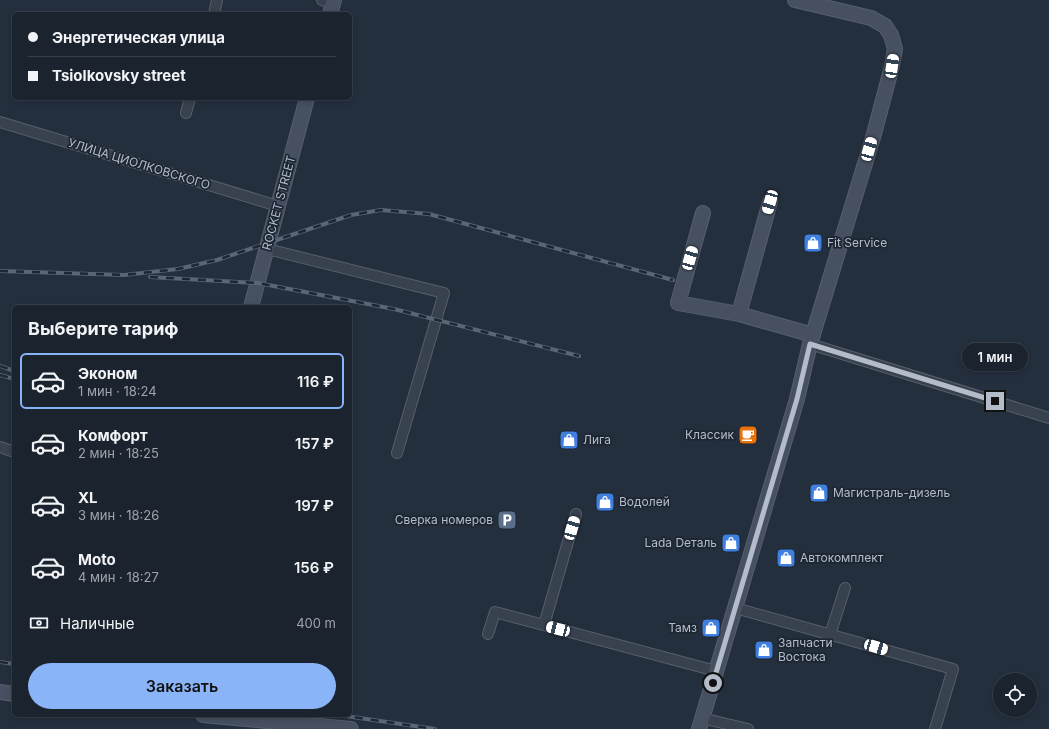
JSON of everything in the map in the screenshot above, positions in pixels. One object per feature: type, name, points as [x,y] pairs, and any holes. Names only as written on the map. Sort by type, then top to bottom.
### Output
[{"type":"street","points":[[214,12],[217,0]]},
{"type":"street","points":[[748,729],[700,723],[797,399],[812,340],[892,66],[895,49],[891,35],[885,26],[870,18],[795,0]]},
{"type":"street","points":[[186,113],[189,100]]},
{"type":"street","name":"ROCKET STREET","points":[[252,305],[306,100]]},
{"type":"street","name":"УЛИЦА ЦИОЛКОВСКОГО","points":[[0,122],[278,206]]},
{"type":"street","points":[[738,314],[770,202]]},
{"type":"street","points":[[703,213],[678,303],[738,314],[1049,418]]},
{"type":"street","points":[[267,249],[444,293],[397,453]]},
{"type":"street","points":[[0,447],[12,451]]},
{"type":"street","points":[[544,625],[576,514]]},
{"type":"street","points":[[830,634],[845,588]]},
{"type":"street","points":[[735,608],[953,669],[935,729]]},
{"type":"street","points":[[488,634],[495,612],[716,671]]},
{"type":"street","points":[[0,692],[12,694]]},
{"type":"street","points":[[224,717],[351,729]]},
{"type":"railway","points":[[0,271],[124,275],[178,269],[217,260],[351,215],[381,210],[429,214],[673,280]]},
{"type":"railway","points":[[150,277],[258,283],[394,309],[579,356]]},
{"type":"railway","points":[[0,366],[12,370]]},
{"type":"railway","points":[[0,375],[12,378]]},
{"type":"railway","points":[[0,662],[12,664]]},
{"type":"railway","points":[[352,717],[435,729]]},
{"type":"place","name":"Fit Service","points":[[813,243]]},
{"type":"place","name":"Классик","points":[[748,435]]},
{"type":"place","name":"Лига","points":[[569,440]]},
{"type":"place","name":"Магистраль-дизель","points":[[819,493]]},
{"type":"place","name":"Водолей","points":[[605,502]]},
{"type":"place","name":"Сверка номеров","points":[[507,520]]},
{"type":"place","name":"Lada Dеталь","points":[[731,543]]},
{"type":"place","name":"Автокомплект","points":[[786,558]]},
{"type":"place","name":"Тамз","points":[[711,628]]},
{"type":"place","name":"Запчасти Востока","points":[[764,650]]},
{"type":"route","points":[[713,683],[797,399],[810,344],[995,401]]}]
